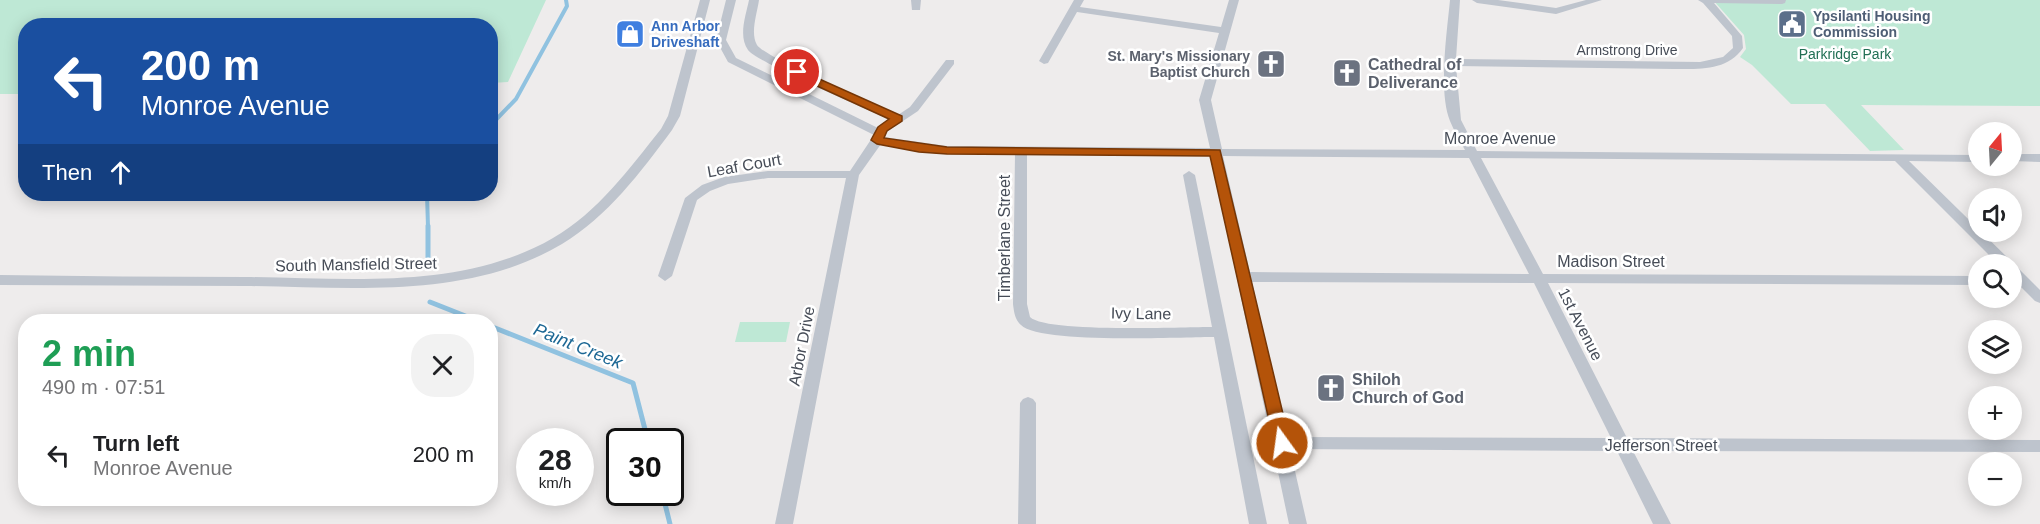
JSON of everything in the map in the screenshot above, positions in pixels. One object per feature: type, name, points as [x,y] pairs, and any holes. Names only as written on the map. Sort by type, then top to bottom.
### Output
[{"type":"street","name":"South Mansfield Street","points":[[0,280],[397,283],[448,279],[496,267],[530,254],[579,226],[600,209],[666,130],[675,116],[705,0]]},
{"type":"street","name":"Monroe Avenue","points":[[731,0],[721,40],[732,60],[879,137],[919,148],[1021,151],[1968,158]]},
{"type":"street","points":[[754,0],[748,35],[753,49],[777,63],[898,119]]},
{"type":"street","points":[[1234,0],[1205,100],[1298,524]]},
{"type":"street","name":"1st Avenue","points":[[1455,0],[1451,62],[1451,102],[1455,120],[1662,524]]},
{"type":"street","points":[[1477,0],[1556,11],[1597,0]]},
{"type":"street","points":[[1701,0],[1782,2]]},
{"type":"street","name":"Armstrong Drive","points":[[1451,62],[1674,66],[1706,64],[1730,59],[1738,48],[1737,36],[1707,0]]},
{"type":"street","points":[[1044,61],[1076,5],[1224,31]]},
{"type":"street","points":[[853,175],[883,129],[914,109],[944,66],[950,62]]},
{"type":"street","name":"Timberlane Street","points":[[1021,151],[1021,317],[1028,324],[1061,330]]},
{"type":"street","points":[[1898,157],[1996,254]]},
{"type":"street","points":[[2022,158],[2040,158]]},
{"type":"street","name":"Leaf Court","points":[[665,276],[691,198],[700,189],[720,183],[778,173],[853,175]]},
{"type":"street","name":"Arbor Drive","points":[[784,524],[853,175]]},
{"type":"street","points":[[1190,175],[1258,524]]},
{"type":"street","name":"Madison Street","points":[[1243,277],[1968,280]]},
{"type":"street","points":[[2022,280],[2040,280]]},
{"type":"street","points":[[2022,284],[2040,298]]},
{"type":"street","name":"Ivy Lane","points":[[1061,330],[1221,332]]},
{"type":"street","points":[[1027,524],[1028,403]]},
{"type":"street","name":"Jefferson Street","points":[[1282,443],[2040,446]]},
{"type":"green space","points":[[0,0],[546,0],[508,82],[498,83],[498,18],[18,18],[18,94],[0,94]]},
{"type":"green space","name":"Parkridge Park","points":[[1713,0],[2040,0],[2040,106],[1861,105],[1904,150],[1870,151],[1825,104],[1791,104],[1752,65],[1740,57],[1746,49],[1744,35]]},
{"type":"green space","points":[[740,322],[790,322],[786,342],[735,342]]},
{"type":"waterway","name":"Paint Creek","points":[[498,118],[516,99],[567,6],[566,0]]},
{"type":"waterway","name":"Paint Creek","points":[[427,201],[428,227]]},
{"type":"waterway","name":"Paint Creek","points":[[428,227],[428,257]]},
{"type":"waterway","name":"Paint Creek","points":[[430,302],[460,314]]},
{"type":"waterway","name":"Paint Creek","points":[[498,329],[633,383],[645,428]]},
{"type":"waterway","name":"Paint Creek","points":[[666,506],[670,524]]},
{"type":"place","name":"Ypsilanti Housing Commission","points":[[1792,24]]},
{"type":"place","name":"Ann Arbor Driveshaft","points":[[630,34]]},
{"type":"place","name":"St. Mary's Missionary Baptist Church","points":[[1271,64]]},
{"type":"place","name":"Cathedral of Deliverance","points":[[1347,73]]},
{"type":"place","name":"Shiloh Church of God","points":[[1331,388]]},
{"type":"route","points":[[797,72],[898,119],[883,129],[877,140],[919,148],[947,150],[1215,152],[1282,443]]}]
